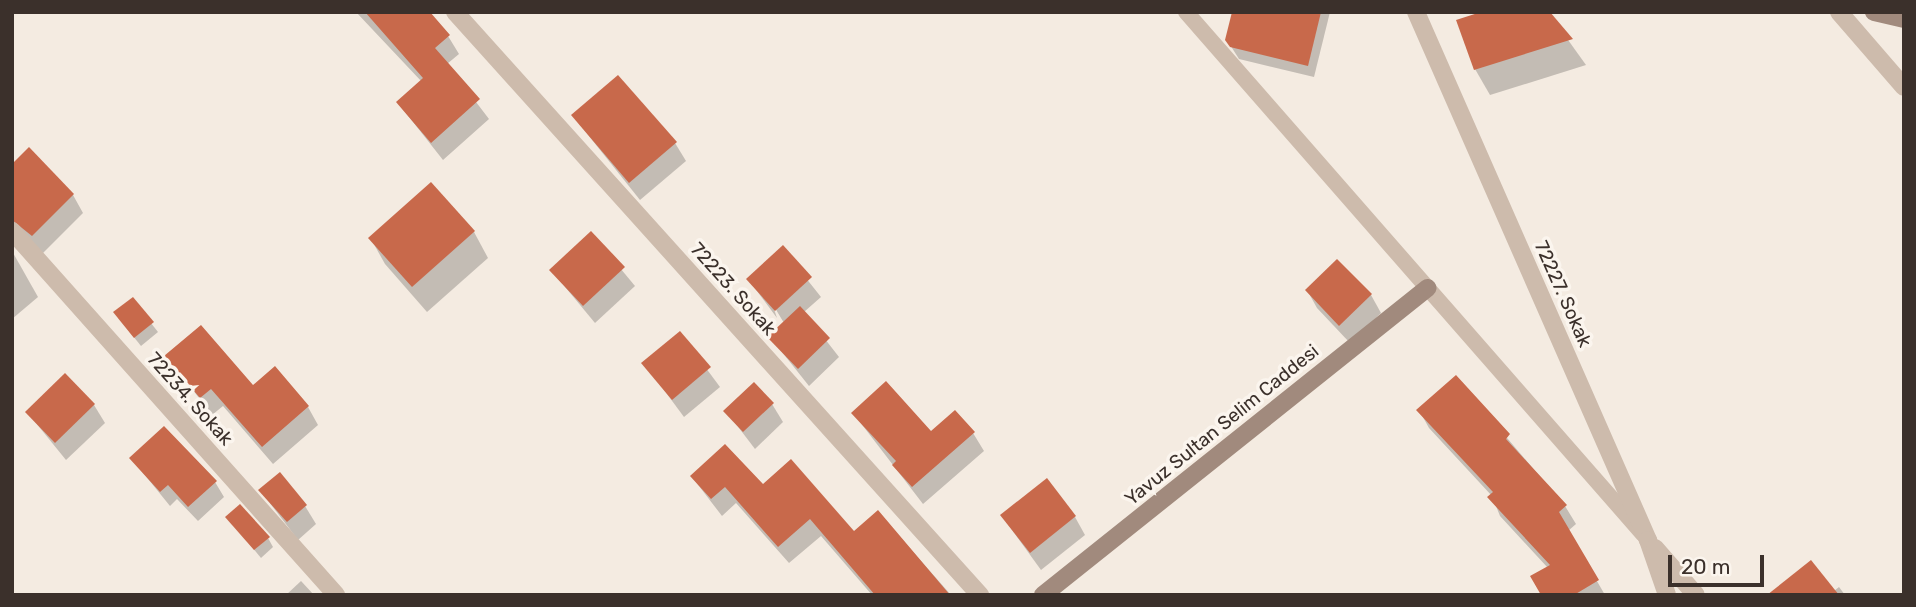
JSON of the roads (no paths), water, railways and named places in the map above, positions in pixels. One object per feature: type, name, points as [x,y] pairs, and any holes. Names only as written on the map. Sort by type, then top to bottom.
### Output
[{"type":"street","name":"72223. Sokak","points":[[455,12],[979,595]]},
{"type":"street","name":"72227. Sokak","points":[[1416,12],[1648,540],[1667,595]]},
{"type":"street","points":[[1839,12],[1904,87]]},
{"type":"street","points":[[1874,12],[1904,19]]},
{"type":"street","name":"72234. Sokak","points":[[12,231],[336,595]]},
{"type":"street","name":"Yavuz Sultan Selim Caddesi","points":[[1043,595],[1427,288]]},
{"type":"street","points":[[1648,540],[1696,595]]},
{"type":"lane","points":[[1186,12],[1648,540]]}]
